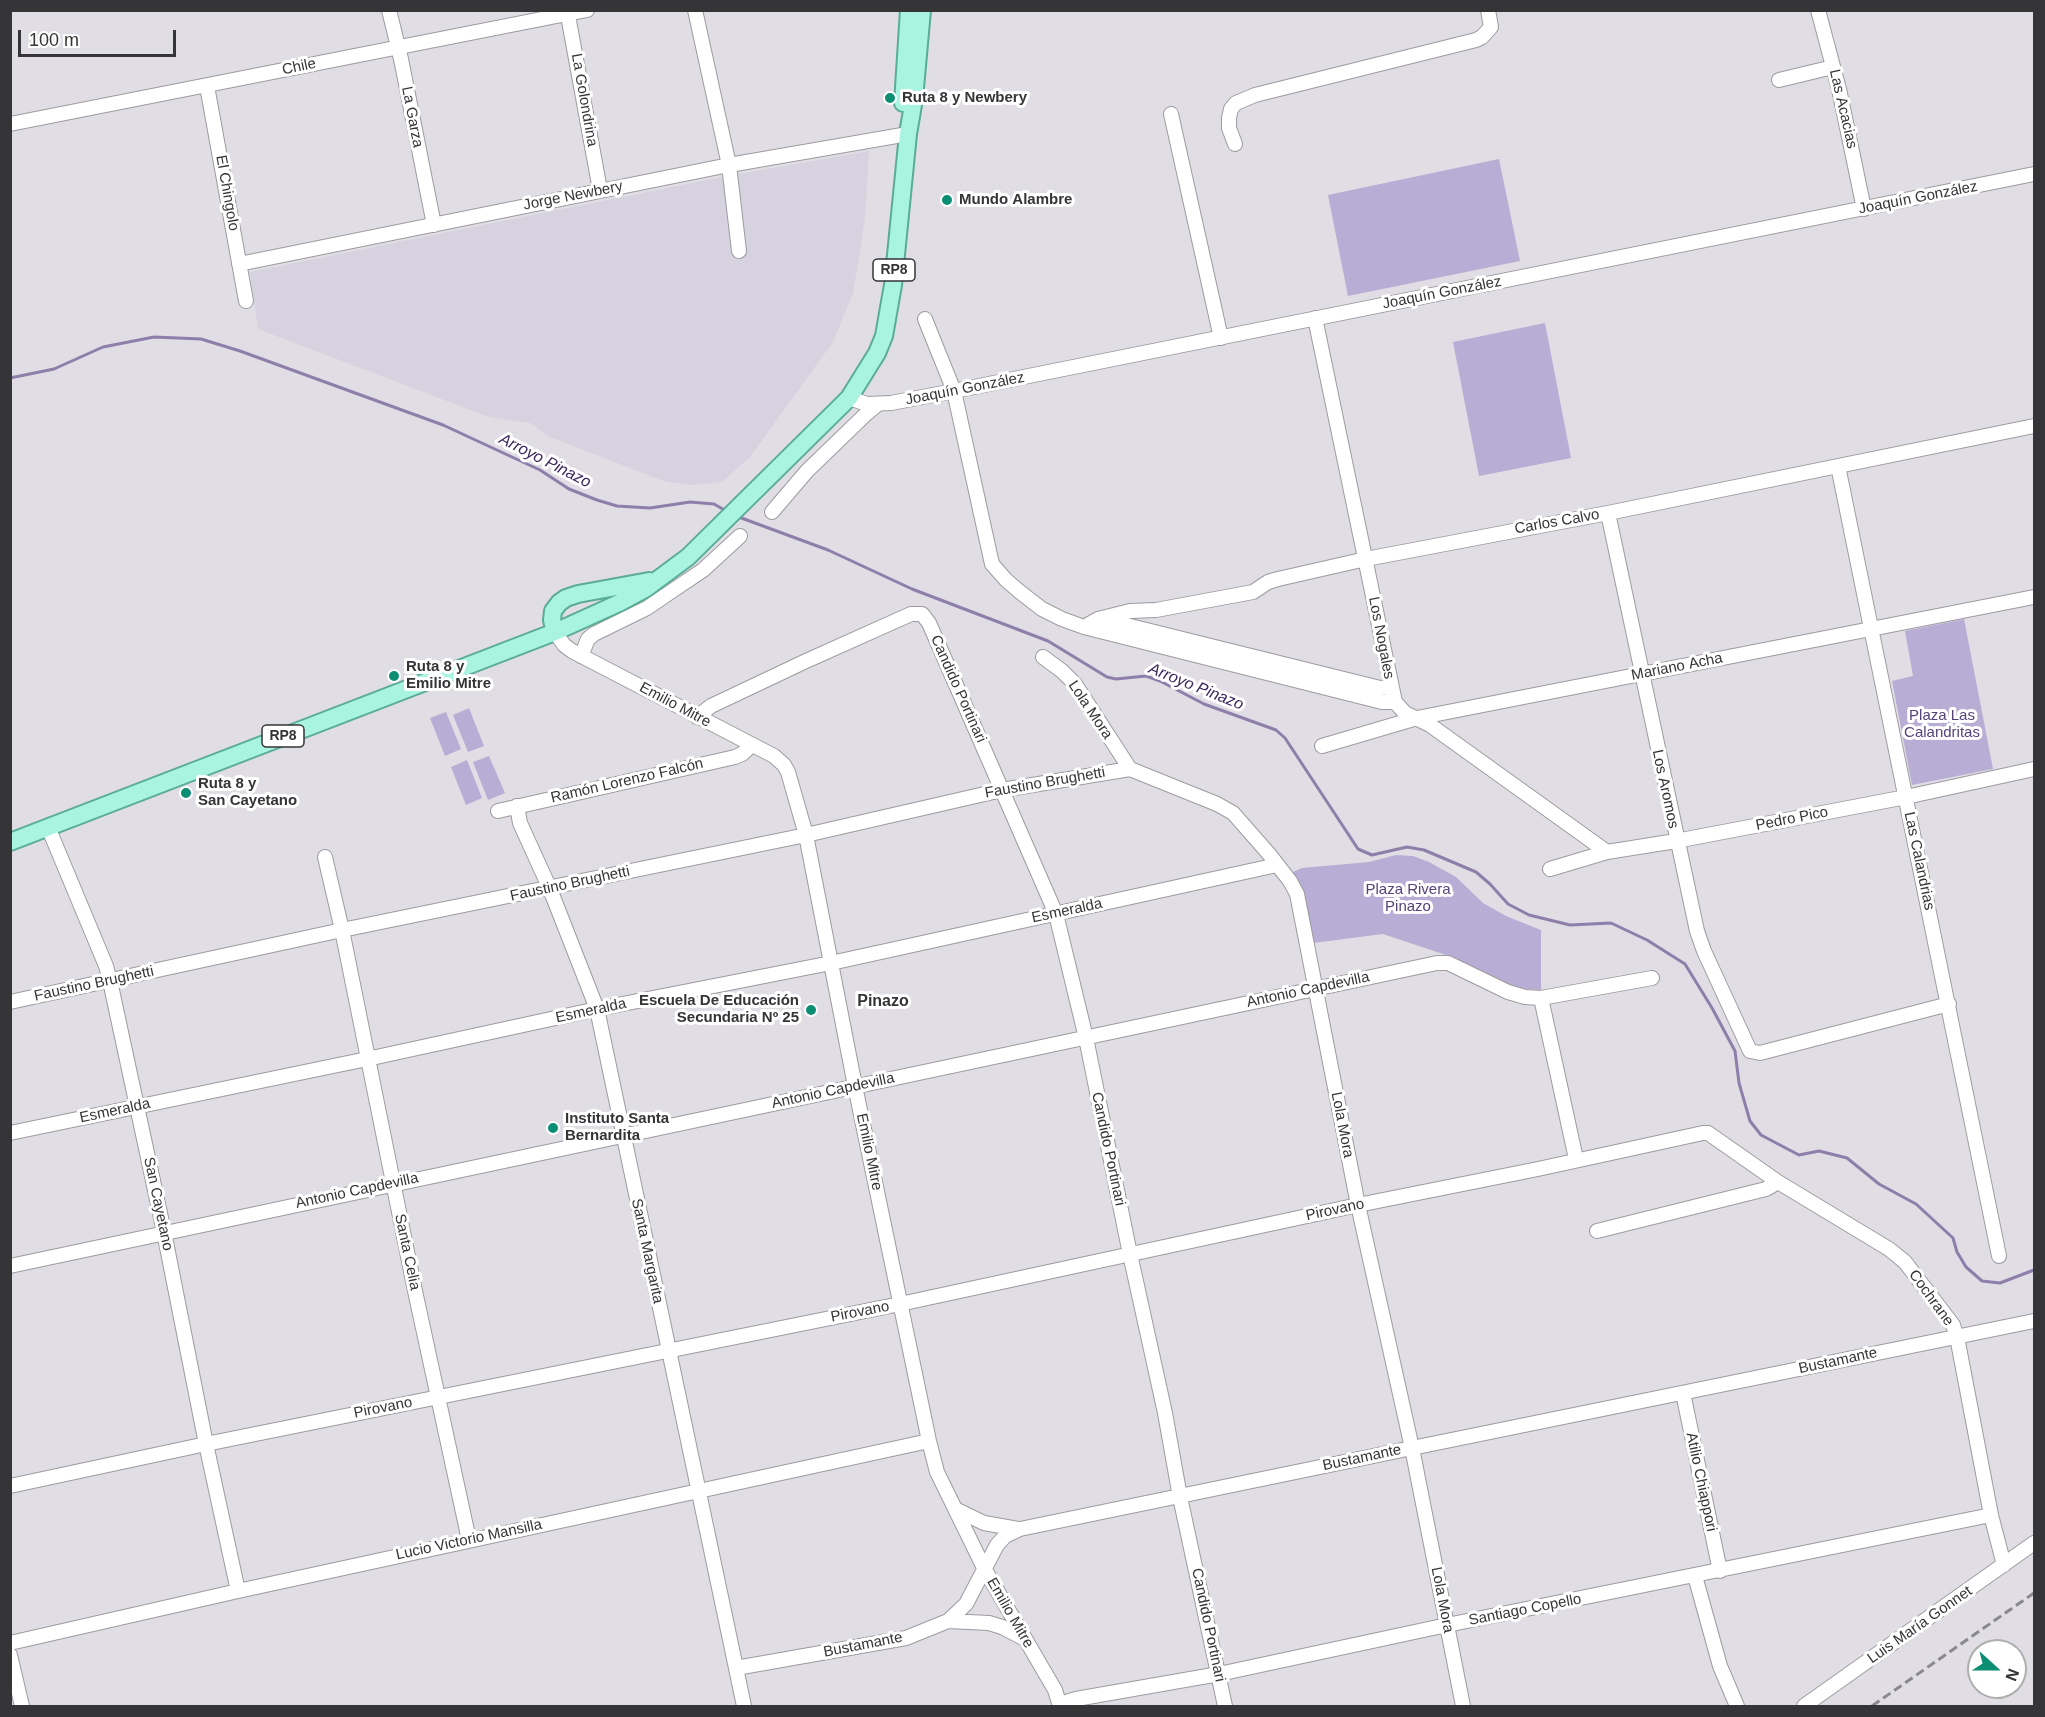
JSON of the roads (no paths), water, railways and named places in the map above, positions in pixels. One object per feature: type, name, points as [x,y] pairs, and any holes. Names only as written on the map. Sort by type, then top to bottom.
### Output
[{"type":"main road","name":"RP8","points":[[908,134],[903,99],[909,10]]},
{"type":"main road","name":"RP8","points":[[10,842],[555,632],[619,603],[662,578],[682,562],[849,398],[871,364],[884,336],[893,285],[922,10]]},
{"type":"main road","points":[[555,632],[552,620],[553,611],[558,603],[566,598],[662,578]]},
{"type":"street","name":"La Garza","points":[[389,10],[434,225]]},
{"type":"street","name":"Chile","points":[[10,124],[587,10]]},
{"type":"street","points":[[695,10],[729,165],[739,251]]},
{"type":"street","points":[[1234,144],[1229,128],[1229,118],[1231,109],[1243,99],[1476,40],[1491,27],[1488,10]]},
{"type":"street","name":"Las Acacias","points":[[1818,10],[1864,208]]},
{"type":"street","name":"La Golondrina","points":[[568,12],[600,190]]},
{"type":"street","points":[[1779,80],[1833,67]]},
{"type":"street","name":"El Chingolo","points":[[207,86],[246,301]]},
{"type":"street","points":[[1171,114],[1221,338]]},
{"type":"street","name":"Jorge Newbery","points":[[239,264],[600,190],[908,134]]},
{"type":"street","name":"Joaquín González","points":[[849,398],[862,403],[878,404],[954,391],[2034,174]]},
{"type":"street","name":"Los Nogales","points":[[1315,318],[1395,702]]},
{"type":"street","points":[[925,319],[954,391],[992,564],[1006,580],[1042,609],[1084,627],[1382,702],[1395,702],[1405,713],[1430,725],[1607,852]]},
{"type":"street","points":[[772,512],[807,471],[878,404]]},
{"type":"street","name":"Carlos Calvo","points":[[1084,627],[1098,619],[1130,611],[1156,610],[1253,592],[1268,582],[1278,579],[1366,559],[1608,513],[2034,426]]},
{"type":"street","name":"Las Calandrias","points":[[1838,466],[1999,1256]]},
{"type":"street","name":"Los Aromos","points":[[1608,513],[1697,931],[1750,1051],[1760,1053],[1949,1004]]},
{"type":"street","points":[[581,656],[588,639],[594,634],[647,608],[703,570],[740,536]]},
{"type":"street","name":"Mariano Acha","points":[[1322,746],[1417,718],[2034,597]]},
{"type":"street","name":"Candido Portinari","points":[[697,717],[711,706],[911,614],[922,614],[928,623],[1056,914],[1086,1038],[1225,1707]]},
{"type":"street","points":[[1098,619],[1380,688],[1392,687]]},
{"type":"street","name":"Emilio Mitre","points":[[555,632],[564,645],[581,656],[774,756],[788,772],[806,835],[855,1086],[937,1472],[984,1568],[1055,1690],[1060,1706]]},
{"type":"street","name":"Lola Mora","points":[[1043,657],[1075,684],[1130,769],[1217,804],[1233,813],[1250,830],[1290,881],[1297,894],[1358,1205],[1412,1448],[1463,1707]]},
{"type":"street","name":"Ramón Lorenzo Falcón","points":[[498,811],[735,757],[752,745]]},
{"type":"street","name":"Pedro Pico","points":[[1550,869],[1607,852],[1906,797],[2034,768]]},
{"type":"street","name":"Faustino Brughetti","points":[[10,1002],[342,930],[806,835],[1002,790],[1130,769]]},
{"type":"street","name":"Santa Margarita","points":[[517,806],[520,823],[550,889],[597,1009],[744,1707]]},
{"type":"street","name":"San Cayetano","points":[[48,827],[106,966],[110,981],[238,1591]]},
{"type":"street","name":"Santa Celia","points":[[324,857],[342,930],[367,1059],[469,1540]]},
{"type":"street","name":"Esmeralda","points":[[10,1133],[597,1009],[831,963],[1277,865]]},
{"type":"street","name":"Antonio Capdevilla","points":[[10,1266],[1437,963],[1448,963],[1508,992],[1525,997],[1541,998],[1652,978]]},
{"type":"street","points":[[1541,998],[1576,1159]]},
{"type":"street","name":"Pirovano","points":[[10,1486],[206,1444],[900,1304],[1358,1205],[1708,1133]]},
{"type":"street","name":"Cochrane","points":[[1708,1133],[1778,1182],[1899,1256],[1953,1325],[1991,1515],[2004,1565]]},
{"type":"street","points":[[1597,1231],[1766,1189],[1778,1182]]},
{"type":"street","name":"Bustamante","points":[[736,1668],[906,1638],[948,1620],[966,1604],[997,1545],[1005,1536],[1020,1529],[2034,1322]]},
{"type":"street","name":"Atilio Chiappori","points":[[1683,1393],[1720,1571]]},
{"type":"street","name":"Lucio Victorio Mansilla","points":[[10,1643],[469,1540],[929,1441]]},
{"type":"street","points":[[955,1509],[984,1523],[1020,1529]]},
{"type":"street","name":"Santiago Copello","points":[[1060,1706],[1076,1699],[1219,1674],[1447,1625],[1991,1515]]},
{"type":"street","name":"Luis María Gonnet","points":[[1804,1707],[2034,1543]]},
{"type":"street","points":[[1695,1576],[1720,1666],[1737,1707]]},
{"type":"street","points":[[948,1620],[1002,1626],[1025,1640]]},
{"type":"street","points":[[10,1655],[22,1707]]},
{"type":"waterway","name":"Arroyo Pinazo","points":[[10,378],[54,369],[103,347],[154,337],[201,339],[443,425],[540,470],[569,489],[597,500],[617,506],[650,508],[690,502],[714,504],[728,512]]},
{"type":"waterway","name":"Arroyo Pinazo","points":[[736,516],[828,550],[912,589],[1048,641],[1107,677],[1116,679],[1146,676],[1204,704],[1276,730],[1285,738],[1358,849],[1372,855],[1407,847],[1424,850],[1476,872],[1508,904],[1529,915],[1570,925],[1611,923],[1647,940],[1685,964],[1712,1008],[1735,1051],[1739,1083],[1750,1121],[1761,1135],[1799,1155],[1819,1151],[1847,1158],[1879,1184],[1916,1204],[1953,1238],[1957,1252],[1966,1267],[1982,1281],[2000,1283],[2034,1270]]},
{"type":"railway","points":[[1872,1706],[2034,1593]]},
{"type":"place","name":"Ruta 8 y Newbery","points":[[890,98]]},
{"type":"place","name":"Mundo Alambre","points":[[947,200]]},
{"type":"place","name":"Ruta 8 y Emilio Mitre","points":[[394,676]]},
{"type":"place","name":"Ruta 8 y San Cayetano","points":[[186,793]]},
{"type":"place","name":"Escuela De Educación Secundaria Nº 25","points":[[811,1010]]},
{"type":"place","name":"Instituto Santa Bernardita","points":[[553,1128]]},
{"type":"district","name":"Pinazo","points":[[883,1002]]},
{"type":"park label","name":"Plaza Las Calandritas","points":[[1942,724]]},
{"type":"park label","name":"Plaza Rivera Pinazo","points":[[1408,898]]}]
